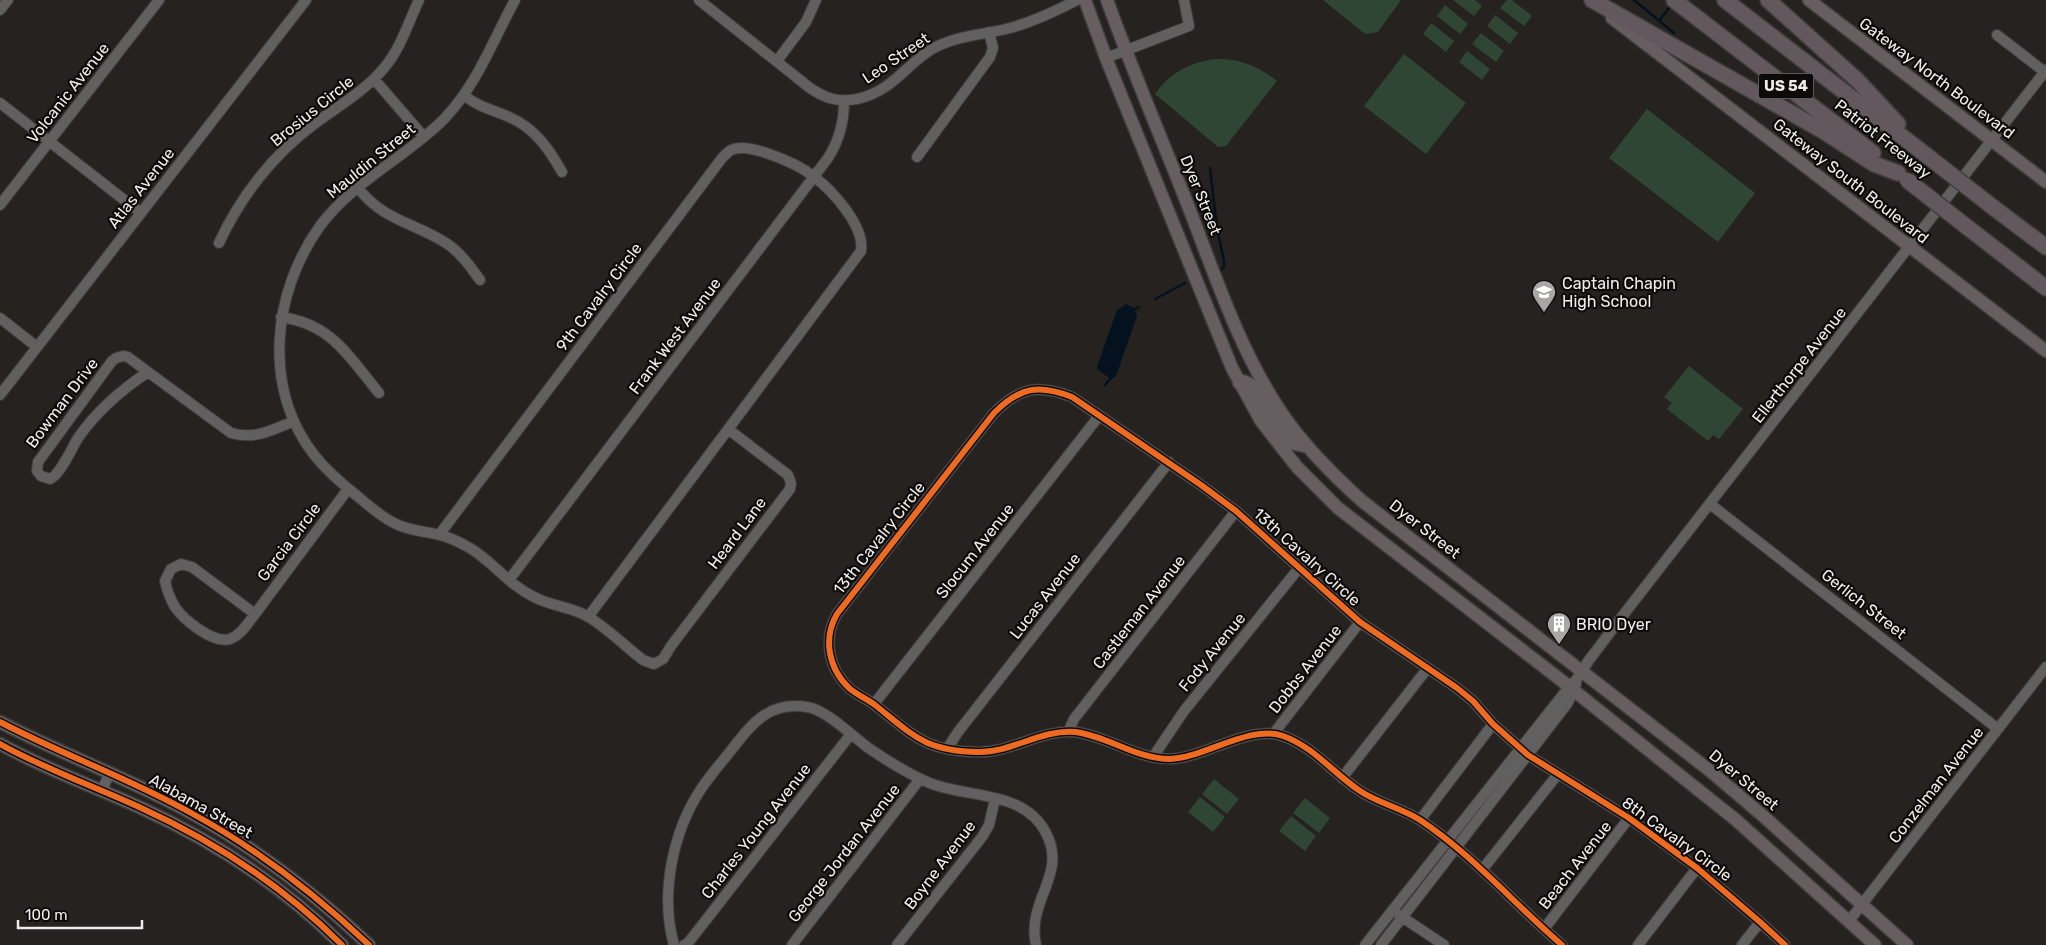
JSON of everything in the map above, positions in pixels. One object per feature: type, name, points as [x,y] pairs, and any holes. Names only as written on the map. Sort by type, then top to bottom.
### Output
[{"type":"highway","points":[[1591,0],[1783,108],[1874,164],[1903,176]]},
{"type":"highway","name":"Patriot Freeway","points":[[1674,0],[2046,288]]},
{"type":"highway","name":"Patriot Freeway","points":[[1725,0],[2046,246]]},
{"type":"highway","points":[[1768,0],[1858,80],[1926,155]]},
{"type":"main road","name":"Dyer Street","points":[[1085,0],[1106,58],[1202,299],[1239,383],[1261,421],[1278,445],[1310,482],[1338,508],[1575,682],[1709,770],[1907,945]]},
{"type":"main road","name":"Dyer Street","points":[[1107,0],[1125,50],[1250,358],[1283,415],[1308,447],[1338,480],[1736,820],[1875,945]]},
{"type":"main road","name":"Gateway South Boulevard","points":[[1591,0],[2046,351]]},
{"type":"main road","name":"Gateway North Boulevard","points":[[1809,0],[2046,182]]},
{"type":"main road","points":[[1142,146],[1161,137]]},
{"type":"main road","points":[[1239,383],[1243,381],[1250,384],[1290,443],[1308,447]]},
{"type":"main road","name":"Alabama Street","points":[[0,722],[192,813],[271,862],[302,885],[369,945]]},
{"type":"main road","name":"Alabama Street","points":[[0,744],[49,769],[140,808],[216,847],[247,867],[304,910],[342,945]]},
{"type":"street","points":[[0,10],[8,0]]},
{"type":"street","name":"Volcanic Avenue","points":[[0,205],[159,0]]},
{"type":"street","name":"Atlas Avenue","points":[[0,395],[306,0]]},
{"type":"street","name":"Brosius Circle","points":[[219,243],[241,202],[272,163],[311,126],[374,79],[392,58],[401,43],[418,0]]},
{"type":"street","name":"Mauldin Street","points":[[515,0],[482,66],[464,96],[424,138],[339,204],[310,241],[294,273],[281,317],[279,364],[285,394],[294,421],[313,454],[336,479],[376,512],[395,524],[455,540],[485,558],[509,580],[534,598],[588,617],[643,660],[654,664]]},
{"type":"street","name":"Leo Street","points":[[699,0],[821,95],[833,100],[844,101],[871,95],[888,86],[932,49],[968,35],[1012,27],[1077,0]]},
{"type":"street","points":[[777,61],[806,22],[816,0]]},
{"type":"street","points":[[1106,58],[1189,26],[1184,0]]},
{"type":"street","points":[[917,157],[990,57],[992,48],[989,32]]},
{"type":"street","points":[[1996,35],[2045,71]]},
{"type":"street","name":"Ellerthorpe Avenue","points":[[1365,945],[1519,748],[1575,682],[1710,504],[2045,71]]},
{"type":"street","points":[[374,79],[424,138]]},
{"type":"street","points":[[464,96],[474,104],[508,116],[532,131],[550,152],[562,172]]},
{"type":"street","name":"Frank West Avenue","points":[[509,580],[836,146],[844,113],[844,101]]},
{"type":"street","points":[[0,103],[141,213]]},
{"type":"street","name":"9th Cavalry Circle","points":[[439,535],[722,158],[732,150],[746,148],[782,159],[813,176],[836,197],[851,218],[862,237],[861,251],[588,617]]},
{"type":"street","points":[[358,188],[383,212],[447,244],[466,261],[480,280]]},
{"type":"street","points":[[281,317],[301,322],[329,334],[345,349],[379,394]]},
{"type":"street","points":[[0,318],[37,347]]},
{"type":"street","name":"Bowman Drive","points":[[118,357],[128,357],[148,372],[122,392],[89,423],[68,453],[56,476],[50,479],[41,476],[37,471],[38,462],[112,361],[118,357]]},
{"type":"street","points":[[148,372],[231,433],[257,436],[294,421]]},
{"type":"street","name":"13th Cavalry Circle","points":[[1447,841],[1420,820],[1361,792],[1314,753],[1298,743],[1274,734],[1247,736],[1191,756],[1170,758],[1142,755],[1097,737],[1068,732],[1049,734],[982,752],[932,746],[910,734],[874,704],[848,687],[835,669],[830,655],[829,643],[832,623],[836,614],[1006,400],[1023,392],[1040,388],[1072,397],[1169,462],[1236,511],[1360,622],[1473,701],[1493,724],[1519,748]]},
{"type":"street","name":"Slocum Avenue","points":[[874,704],[1099,416]]},
{"type":"street","name":"Heard Lane","points":[[654,664],[663,659],[790,488],[791,483],[788,475],[728,429]]},
{"type":"street","name":"Lucas Avenue","points":[[947,749],[958,732],[1169,462]]},
{"type":"street","name":"Garcia Circle","points":[[255,614],[188,565],[176,565],[171,568],[166,577],[165,581],[170,598],[184,618],[200,630],[219,639],[230,639],[238,635],[255,614],[348,489]]},
{"type":"street","name":"Gerlich Street","points":[[1710,504],[1998,729]]},
{"type":"street","name":"Castleman Avenue","points":[[1068,732],[1074,719],[1236,511]]},
{"type":"street","name":"Fody Avenue","points":[[1153,757],[1184,712],[1299,568]]},
{"type":"street","name":"Dobbs Avenue","points":[[1274,734],[1360,622]]},
{"type":"street","name":"Conzelman Avenue","points":[[1849,921],[2046,667]]},
{"type":"street","points":[[1342,778],[1427,669]]},
{"type":"street","name":"Ellerthorpe Avenue","points":[[1382,945],[1568,704],[1575,682]]},
{"type":"street","points":[[674,945],[669,926],[668,890],[678,840],[690,809],[701,789],[753,722],[777,708],[792,706],[809,707],[825,715],[881,756],[920,779],[961,792],[1016,804],[1032,815],[1040,823],[1050,842],[1052,869],[1049,882],[1036,911],[1034,923],[1036,945]]},
{"type":"street","points":[[1420,820],[1493,724]]},
{"type":"street","name":"Charles Young Avenue","points":[[684,945],[688,943],[851,734]]},
{"type":"street","name":"8th Cavalry Circle","points":[[1519,748],[1630,818],[1697,868],[1785,945]]},
{"type":"street","points":[[102,791],[109,774]]},
{"type":"street","points":[[1482,870],[1558,774]]},
{"type":"street","name":"George Jordan Avenue","points":[[792,945],[920,779]]},
{"type":"street","name":"Alabama Street","points":[[140,808],[148,791]]},
{"type":"street","name":"Boyne Avenue","points":[[897,945],[982,837],[988,825],[995,799]]},
{"type":"street","name":"Beach Avenue","points":[[1544,929],[1630,818]]},
{"type":"street","points":[[1447,841],[1482,870],[1562,945]]},
{"type":"street","points":[[1638,945],[1697,868]]},
{"type":"street","points":[[1392,911],[1438,943]]},
{"type":"street","points":[[1742,945],[1760,922]]},
{"type":"green space","points":[[1323,0],[1401,0],[1378,32],[1365,34]]},
{"type":"green space","points":[[1453,0],[1475,0],[1482,6],[1474,16]]},
{"type":"green space","points":[[1507,0],[1512,0],[1532,16],[1524,26],[1500,8]]},
{"type":"green space","points":[[1445,5],[1468,24],[1460,34],[1437,16]]},
{"type":"green space","points":[[1495,15],[1518,33],[1510,44],[1487,26]]},
{"type":"green space","points":[[1431,23],[1454,41],[1446,52],[1423,34]]},
{"type":"green space","points":[[1481,33],[1504,51],[1496,62],[1472,44]]},
{"type":"green space","points":[[1467,51],[1490,69],[1482,80],[1459,62]]},
{"type":"green space","points":[[1404,54],[1466,103],[1426,154],[1364,106]]},
{"type":"green space","points":[[1216,59],[1233,60],[1249,64],[1277,81],[1226,146],[1218,147],[1155,94],[1174,74],[1189,66]]},
{"type":"green space","points":[[1647,109],[1755,193],[1718,242],[1609,158]]},
{"type":"green space","points":[[1689,366],[1743,409],[1719,439],[1713,435],[1708,441],[1667,409],[1672,403],[1664,397]]},
{"type":"green space","points":[[1214,779],[1239,799],[1227,814],[1202,794]]},
{"type":"green space","points":[[1200,797],[1225,817],[1213,832],[1188,812]]},
{"type":"green space","points":[[1305,798],[1330,818],[1319,833],[1293,813]]},
{"type":"green space","points":[[1291,816],[1316,836],[1305,851],[1279,831]]},
{"type":"water","points":[[1126,304],[1134,308],[1137,316],[1116,376],[1111,379],[1098,370],[1097,367],[1117,310]]},
{"type":"waterway","points":[[1634,0],[1674,33]]},
{"type":"waterway","points":[[1659,21],[1672,4]]},
{"type":"waterway","points":[[1210,168],[1217,228],[1224,261],[1224,266],[1221,270]]},
{"type":"waterway","points":[[1155,299],[1185,283]]},
{"type":"waterway","points":[[1135,309],[1139,307]]},
{"type":"waterway","points":[[1105,385],[1110,379]]},
{"type":"cycle path","points":[[1562,945],[1476,864],[1439,834],[1413,816],[1360,791],[1314,753],[1283,736],[1256,734],[1197,753],[1170,759],[1134,752],[1099,738],[1075,732],[1050,734],[1002,749],[978,752],[945,749],[921,740],[849,688],[842,680],[832,662],[829,643],[830,633],[837,614],[1003,404],[1021,393],[1039,389],[1072,397],[1236,511],[1360,622],[1473,701],[1493,724],[1528,755],[1629,818],[1697,868],[1785,945]]},
{"type":"cycle path","points":[[0,722],[169,801],[241,842],[307,890],[369,945]]},
{"type":"cycle path","points":[[0,744],[167,820],[221,850],[272,885],[320,924],[342,945]]},
{"type":"place","name":"Captain Chapin High School","points":[[1544,313]]},
{"type":"place","name":"BRIO Dyer","points":[[1559,645]]}]
